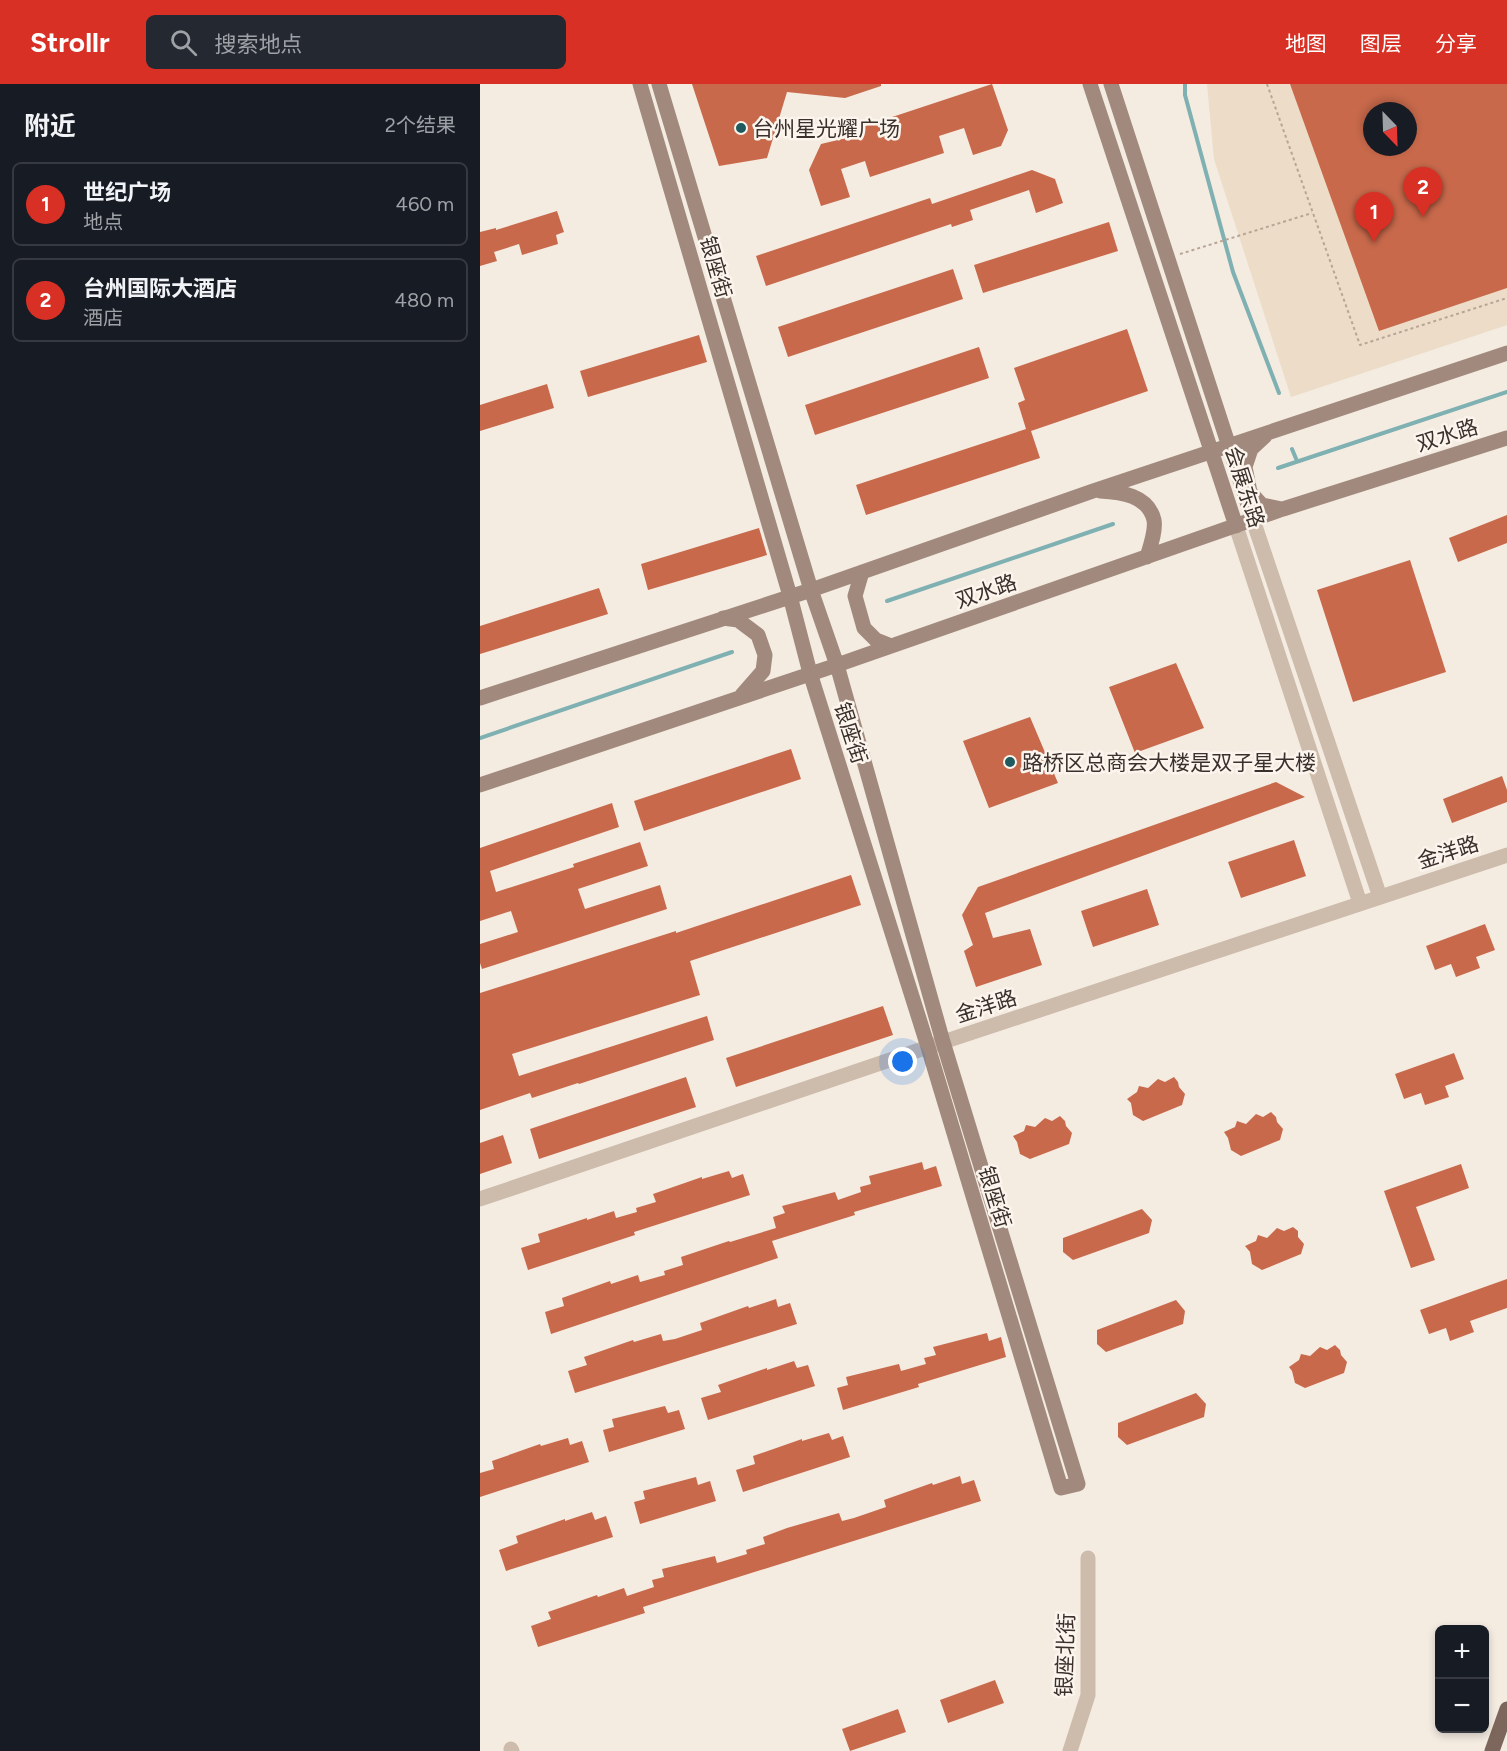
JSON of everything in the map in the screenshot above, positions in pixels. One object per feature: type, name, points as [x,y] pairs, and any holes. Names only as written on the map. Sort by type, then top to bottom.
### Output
[{"type":"main road","name":"银座街","points":[[640,84],[790,596],[810,673],[928,1047],[1061,1488],[1078,1484],[943,1042],[837,665],[811,590],[658,84]]},
{"type":"main road","name":"会展东路","points":[[1090,84],[1236,526]]},
{"type":"main road","name":"会展东路","points":[[1111,84],[1253,520]]},
{"type":"main road","points":[[480,698],[811,590],[1093,490],[1507,353]]},
{"type":"main road","points":[[1269,432],[1251,449],[1245,467],[1250,492],[1262,505],[1283,509]]},
{"type":"main road","name":"双水路","points":[[480,785],[837,665],[1283,509],[1507,438]]},
{"type":"main road","points":[[1093,490],[1131,495],[1146,504],[1154,521],[1147,557]]},
{"type":"main road","points":[[862,572],[855,596],[864,628],[876,640],[891,646]]},
{"type":"main road","points":[[723,618],[738,620],[758,635],[765,655],[763,671],[740,697]]},
{"type":"main road","points":[[1492,1751],[1507,1709]]},
{"type":"street","name":"会展东路","points":[[1253,520],[1380,897]]},
{"type":"street","name":"会展东路","points":[[1236,526],[1360,903]]},
{"type":"street","name":"金洋路","points":[[480,1199],[928,1047],[1507,855]]},
{"type":"street","name":"银座北街","points":[[1070,1751],[1088,1695],[1088,1558]]},
{"type":"path","points":[[1267,84],[1360,345],[1507,298]]},
{"type":"path","points":[[1197,249],[1312,213]]},
{"type":"shaded area","points":[[1207,84],[1507,84],[1507,325],[1291,397],[1214,159]]},
{"type":"building","name":"台州星光耀广场","points":[[692,84],[881,84],[881,86],[845,98],[787,92],[767,158],[719,166]]},
{"type":"building","points":[[992,84],[1008,130],[1001,146],[973,155],[964,128],[939,136],[944,153],[870,177],[865,161],[841,169],[850,197],[821,206],[809,170],[821,144],[863,134],[865,126]]},
{"type":"building","points":[[1290,84],[1507,84],[1507,288],[1379,331]]},
{"type":"building","points":[[1032,170],[1055,179],[1063,203],[1036,213],[1029,190],[970,210],[973,220],[952,227],[951,224],[766,286],[756,256],[930,198],[932,204]]},
{"type":"building","points":[[557,211],[564,232],[556,235],[558,244],[522,255],[519,244],[494,252],[497,261],[480,266],[480,232],[496,228],[496,230]]},
{"type":"building","points":[[1109,222],[1118,251],[983,293],[974,265]]},
{"type":"building","points":[[953,269],[963,299],[788,357],[778,327]]},
{"type":"building","points":[[1127,329],[1148,391],[1031,431],[1040,458],[866,515],[856,485],[1026,429],[1018,403],[1025,400],[1014,368]]},
{"type":"building","points":[[699,335],[707,362],[588,397],[580,371]]},
{"type":"building","points":[[979,347],[989,378],[815,435],[805,405]]},
{"type":"building","points":[[547,384],[554,408],[480,431],[480,405]]},
{"type":"building","points":[[1507,515],[1507,543],[1458,562],[1449,538]]},
{"type":"building","points":[[759,528],[767,555],[648,590],[641,564]]},
{"type":"building","points":[[1410,560],[1446,672],[1353,702],[1317,590]]},
{"type":"building","points":[[599,588],[608,614],[480,654],[480,626]]},
{"type":"building","name":"路桥区总商会大楼是双子星大楼","points":[[1176,663],[1204,728],[1135,753],[1109,687]]},
{"type":"building","name":"路桥区总商会大楼是双子星大楼","points":[[1030,717],[1058,783],[989,808],[963,741]]},
{"type":"building","points":[[791,749],[801,779],[644,831],[634,801]]},
{"type":"building","points":[[1502,776],[1507,790],[1507,802],[1452,823],[1443,799]]},
{"type":"building","points":[[1276,782],[1305,797],[985,913],[993,938],[1030,929],[1042,965],[976,987],[964,951],[973,945],[962,915],[978,887]]},
{"type":"building","points":[[612,803],[619,827],[490,871],[496,892],[574,867],[573,864],[640,842],[648,866],[578,889],[585,909],[660,885],[667,909],[482,969],[480,944],[518,932],[511,911],[480,921],[480,848]]},
{"type":"building","points":[[1294,840],[1306,876],[1241,898],[1228,862]]},
{"type":"building","points":[[851,875],[861,905],[690,961],[700,995],[512,1054],[519,1076],[707,1016],[714,1040],[579,1084],[532,1098],[530,1093],[480,1110],[480,993],[676,931],[676,933]]},
{"type":"building","points":[[1147,889],[1159,925],[1093,947],[1081,911]]},
{"type":"building","points":[[1485,924],[1495,950],[1476,957],[1480,968],[1456,977],[1451,964],[1435,970],[1426,946]]},
{"type":"building","points":[[883,1006],[893,1035],[736,1087],[726,1058]]},
{"type":"building","points":[[1454,1053],[1464,1079],[1445,1086],[1449,1097],[1425,1105],[1421,1093],[1404,1099],[1395,1074]]},
{"type":"building","points":[[686,1077],[696,1107],[539,1159],[530,1129]]},
{"type":"building","points":[[1174,1077],[1185,1094],[1182,1105],[1143,1121],[1133,1115],[1131,1103],[1127,1099],[1137,1092],[1139,1086],[1148,1088],[1158,1079],[1165,1082]]},
{"type":"building","points":[[1271,1112],[1283,1129],[1280,1140],[1241,1156],[1231,1150],[1224,1132],[1235,1127],[1237,1121],[1246,1124],[1256,1114],[1263,1117]]},
{"type":"building","points":[[1060,1116],[1072,1133],[1069,1144],[1030,1159],[1020,1154],[1013,1136],[1024,1131],[1026,1125],[1035,1127],[1045,1118],[1052,1121]]},
{"type":"building","points":[[503,1135],[512,1163],[480,1174],[480,1143]]},
{"type":"building","points":[[922,1162],[924,1170],[936,1166],[942,1186],[854,1212],[855,1215],[772,1241],[778,1258],[551,1334],[545,1312],[564,1306],[562,1298],[610,1281],[611,1284],[638,1275],[640,1282],[665,1275],[664,1271],[683,1265],[681,1257],[776,1228],[773,1217],[785,1213],[782,1206],[835,1192],[838,1200],[861,1192],[860,1187],[871,1184],[869,1176]]},
{"type":"building","points":[[1461,1164],[1469,1188],[1416,1207],[1435,1260],[1411,1268],[1384,1191]]},
{"type":"building","points":[[729,1171],[732,1178],[743,1174],[750,1195],[634,1232],[635,1235],[528,1270],[521,1248],[540,1242],[538,1234],[614,1211],[616,1218],[637,1212],[636,1208],[656,1202],[653,1194],[702,1177],[702,1179]]},
{"type":"building","points":[[1142,1209],[1152,1220],[1149,1233],[1073,1260],[1063,1252],[1063,1238]]},
{"type":"building","points":[[1293,1227],[1298,1231],[1298,1237],[1304,1244],[1301,1254],[1262,1270],[1252,1264],[1250,1252],[1245,1246],[1256,1241],[1258,1235],[1267,1238],[1277,1228],[1284,1231]]},
{"type":"building","points":[[1507,1279],[1507,1308],[1470,1321],[1474,1332],[1450,1341],[1446,1328],[1429,1334],[1420,1310]]},
{"type":"building","points":[[776,1299],[778,1307],[790,1303],[797,1324],[575,1393],[568,1371],[587,1365],[584,1357],[633,1340],[634,1342],[661,1334],[663,1341],[675,1339],[702,1330],[700,1323]]},
{"type":"building","points":[[1176,1300],[1185,1311],[1183,1324],[1106,1352],[1097,1344],[1097,1330]]},
{"type":"building","points":[[987,1333],[989,1341],[1001,1337],[1006,1357],[843,1410],[837,1388],[848,1385],[846,1377],[899,1364],[901,1371],[926,1364],[924,1358],[936,1355],[933,1347]]},
{"type":"building","points":[[1335,1345],[1347,1362],[1344,1373],[1305,1388],[1295,1383],[1289,1367],[1299,1360],[1301,1354],[1310,1356],[1320,1347],[1327,1350]]},
{"type":"building","points":[[794,1361],[797,1368],[808,1365],[815,1386],[708,1420],[701,1398],[721,1392],[718,1385]]},
{"type":"building","points":[[1196,1393],[1206,1404],[1204,1417],[1127,1445],[1118,1437],[1118,1423]]},
{"type":"building","points":[[665,1406],[668,1413],[679,1410],[685,1429],[609,1452],[603,1430],[614,1427],[612,1419]]},
{"type":"building","points":[[829,1433],[832,1440],[843,1436],[850,1457],[743,1492],[736,1470],[755,1464],[753,1456],[802,1439],[802,1441]]},
{"type":"building","points":[[568,1438],[570,1445],[582,1441],[589,1462],[480,1497],[480,1473],[494,1469],[492,1461],[540,1444],[541,1446]]},
{"type":"building","points":[[960,1476],[962,1484],[974,1480],[981,1501],[643,1607],[645,1613],[538,1647],[531,1626],[551,1619],[548,1612],[624,1588],[627,1596],[654,1587],[652,1580],[664,1577],[662,1569],[715,1556],[717,1563],[747,1554],[746,1550],[765,1544],[763,1537],[787,1528],[839,1513],[842,1521],[854,1518],[886,1507],[884,1500]]},
{"type":"building","points":[[696,1477],[698,1485],[710,1481],[716,1501],[640,1524],[634,1502],[645,1499],[643,1491]]},
{"type":"building","points":[[592,1512],[595,1520],[606,1516],[613,1537],[506,1571],[499,1550],[518,1543],[516,1536]]},
{"type":"building","points":[[995,1680],[1004,1703],[948,1723],[940,1700]]},
{"type":"building","points":[[898,1709],[906,1732],[850,1751],[842,1729]]},
{"type":"waterway","points":[[1185,84],[1185,95],[1233,272],[1279,393]]},
{"type":"waterway","points":[[1278,468],[1507,392]]},
{"type":"waterway","points":[[1292,449],[1297,461]]},
{"type":"waterway","points":[[887,601],[1113,524]]},
{"type":"waterway","points":[[480,738],[732,652]]},
{"type":"place","name":"台州星光耀广场","points":[[741,128]]},
{"type":"place","name":"台州国际大酒店","points":[[1423,217]]},
{"type":"place","name":"世纪广场","points":[[1374,242]]},
{"type":"place","name":"路桥区总商会大楼是双子星大楼","points":[[1010,762]]}]
